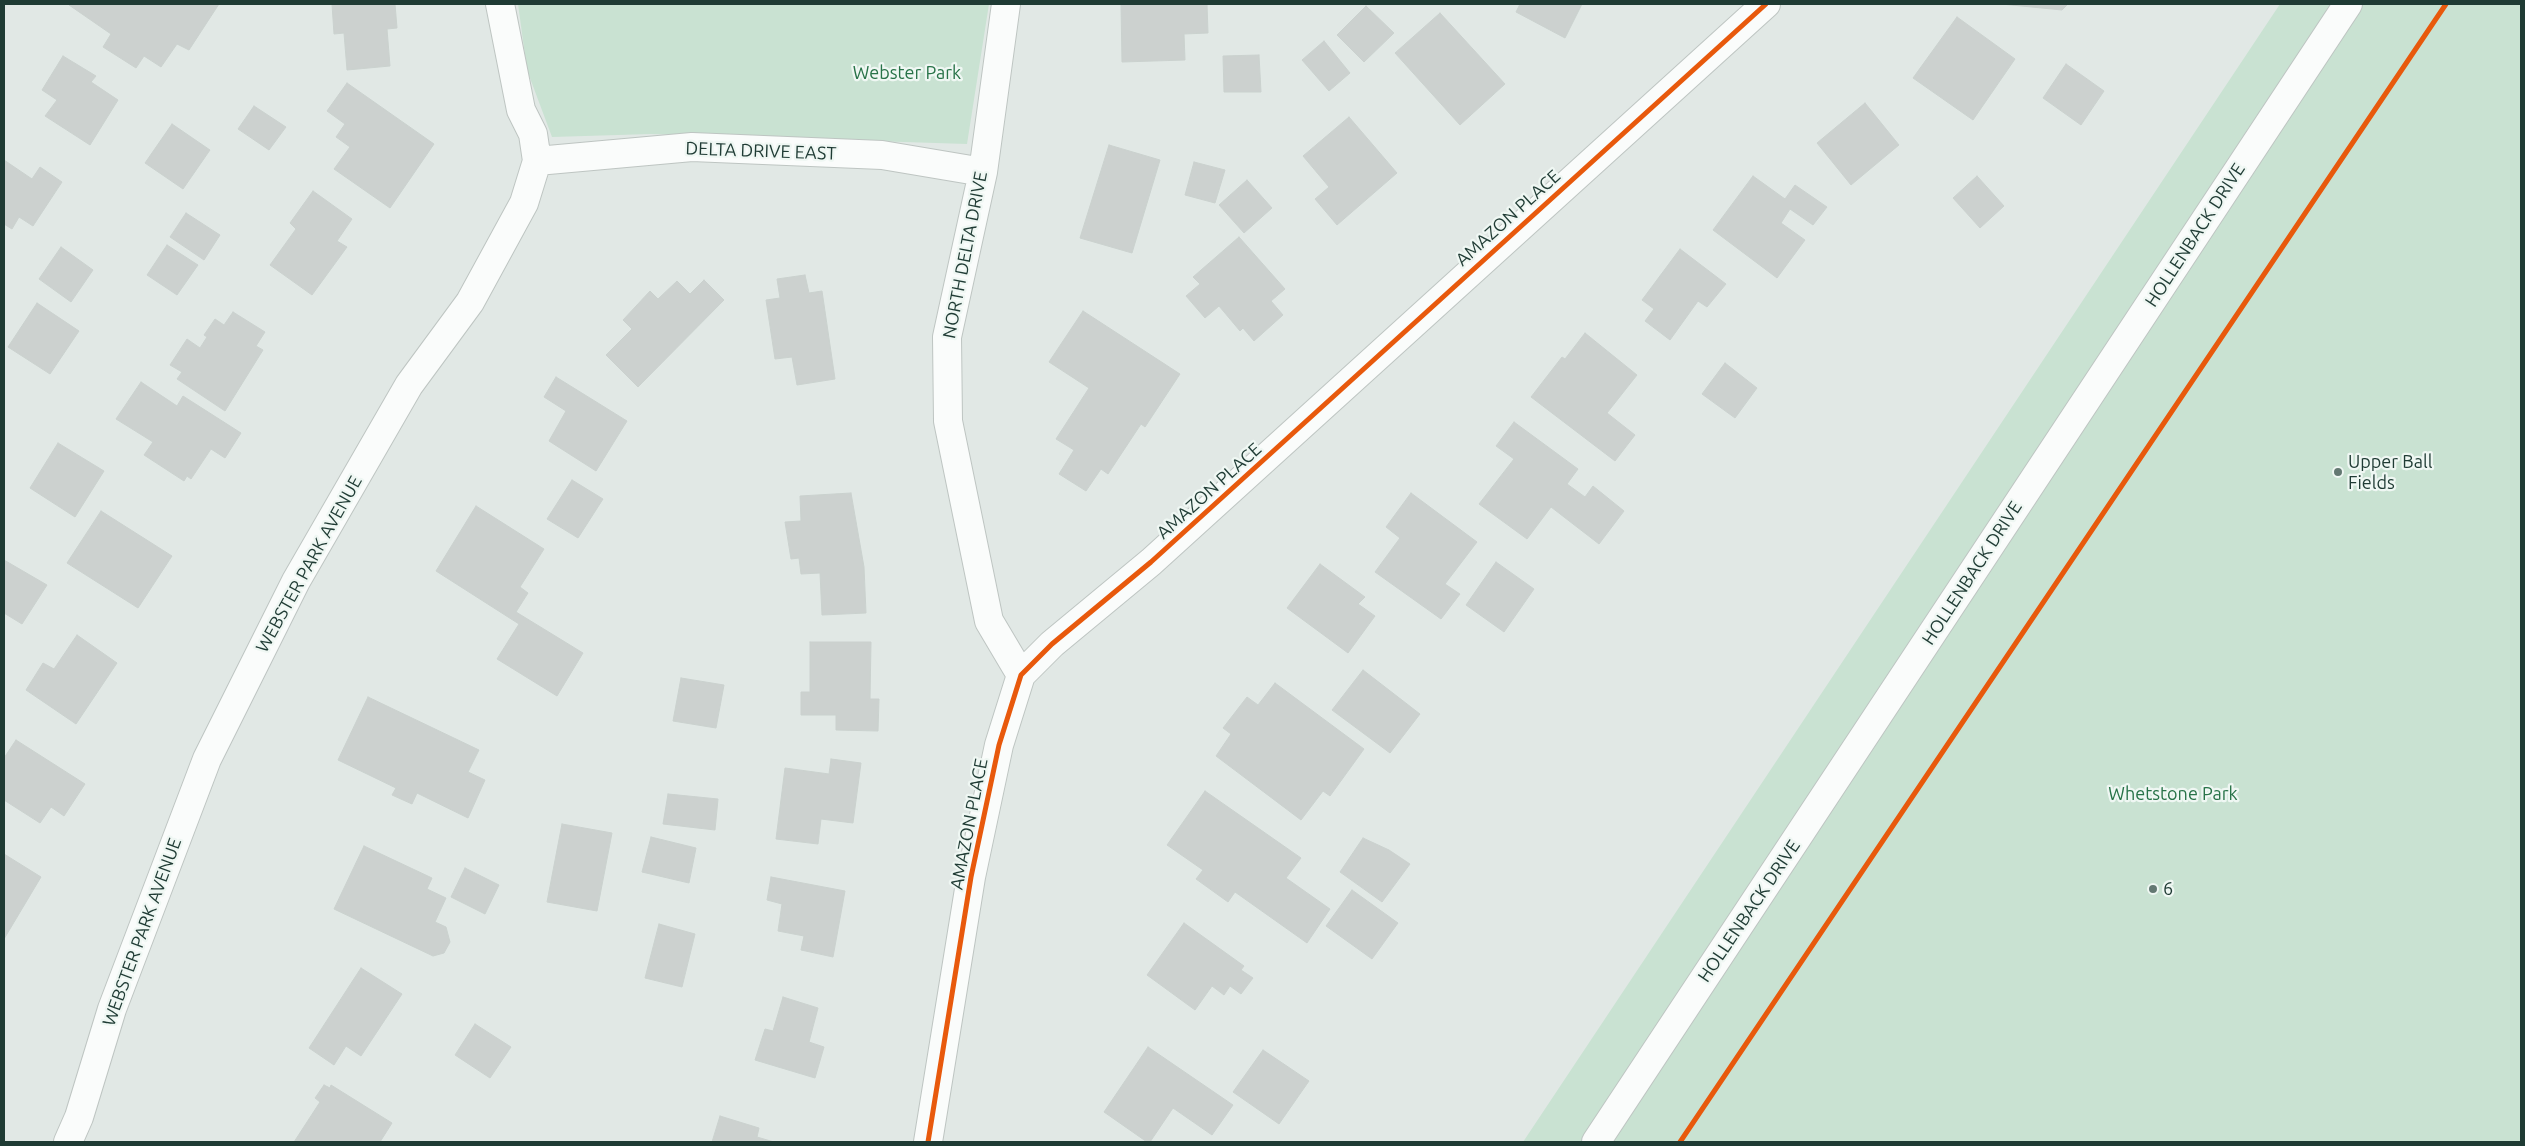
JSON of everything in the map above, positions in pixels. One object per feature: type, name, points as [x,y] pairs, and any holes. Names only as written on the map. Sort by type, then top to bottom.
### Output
[{"type":"street","name":"WEBSTER PARK AVENUE","points":[[68,1142],[79,1117],[112,1009],[207,759],[296,581],[409,385],[470,302],[524,203],[538,161],[533,134],[521,110],[500,4]]},
{"type":"street","name":"NORTH DELTA DRIVE","points":[[1006,4],[983,172],[947,338],[948,421],[989,621],[1021,675]]},
{"type":"street","name":"AMAZON PLACE","points":[[928,1142],[971,877],[999,744],[1021,675],[1052,644],[1152,562],[1766,4]]},
{"type":"street","name":"HOLLENBACK DRIVE","points":[[1596,1142],[2348,4]]},
{"type":"street","name":"DELTA DRIVE EAST","points":[[538,161],[692,147],[882,155],[983,172]]},
{"type":"green space","name":"Webster Park","points":[[518,4],[989,4],[967,144],[651,134],[552,137],[527,70]]},
{"type":"green space","name":"Whetstone Park","points":[[2280,4],[2521,4],[2521,1142],[1523,1142]]},
{"type":"building","points":[[219,4],[189,50],[177,44],[161,67],[144,56],[136,68],[103,47],[111,34],[69,5]]},
{"type":"building","points":[[332,4],[395,4],[397,28],[387,29],[390,66],[347,70],[344,33],[334,34]]},
{"type":"building","points":[[1121,4],[1207,4],[1208,33],[1184,34],[1185,60],[1122,62]]},
{"type":"building","points":[[1520,4],[1582,4],[1565,38],[1516,12]]},
{"type":"building","points":[[2001,4],[2068,4],[2062,10]]},
{"type":"building","points":[[1366,6],[1394,33],[1364,62],[1337,35]]},
{"type":"building","points":[[1440,13],[1505,84],[1460,125],[1395,53]]},
{"type":"building","points":[[1957,17],[2015,59],[1973,120],[1913,78]]},
{"type":"building","points":[[1324,41],[1350,73],[1329,91],[1302,60]]},
{"type":"building","points":[[1259,55],[1261,92],[1224,92],[1223,56]]},
{"type":"building","points":[[63,56],[96,76],[91,82],[118,100],[90,145],[45,116],[57,100],[42,90]]},
{"type":"building","points":[[2066,64],[2104,91],[2081,125],[2043,98]]},
{"type":"building","points":[[347,83],[434,144],[390,208],[334,169],[350,147],[336,137],[345,124],[327,111]]},
{"type":"building","points":[[1865,103],[1899,145],[1851,185],[1817,143]]},
{"type":"building","points":[[254,106],[286,127],[269,150],[238,129]]},
{"type":"building","points":[[1349,117],[1397,173],[1337,225],[1315,199],[1329,187],[1303,156]]},
{"type":"building","points":[[172,124],[210,150],[183,189],[145,163]]},
{"type":"building","points":[[1109,145],[1160,160],[1132,253],[1080,238]]},
{"type":"building","points":[[4,160],[32,179],[40,167],[62,182],[33,226],[19,217],[12,229],[4,224]]},
{"type":"building","points":[[1194,162],[1225,170],[1215,203],[1185,195]]},
{"type":"building","points":[[1753,176],[1785,199],[1795,185],[1827,207],[1813,225],[1790,209],[1781,223],[1805,240],[1777,278],[1713,230]]},
{"type":"building","points":[[1977,176],[2004,206],[1980,228],[1953,198]]},
{"type":"building","points":[[1247,180],[1272,208],[1244,233],[1219,205]]},
{"type":"building","points":[[313,191],[352,219],[337,241],[347,247],[312,295],[270,265],[296,229],[290,223]]},
{"type":"building","points":[[186,213],[220,235],[204,260],[170,237]]},
{"type":"building","points":[[1239,237],[1285,289],[1271,301],[1283,315],[1254,341],[1243,328],[1240,331],[1219,306],[1205,318],[1186,296],[1200,284],[1193,277]]},
{"type":"building","points":[[167,245],[198,265],[177,295],[147,275]]},
{"type":"building","points":[[61,247],[93,270],[71,302],[39,279]]},
{"type":"building","points":[[1680,249],[1726,284],[1707,307],[1698,301],[1670,340],[1645,321],[1654,309],[1642,300]]},
{"type":"building","points":[[805,275],[809,293],[822,291],[835,379],[797,385],[792,357],[775,359],[766,300],[780,298],[777,279]]},
{"type":"building","points":[[704,280],[724,300],[638,387],[606,355],[632,329],[623,320],[650,291],[658,299],[677,281],[690,294]]},
{"type":"building","points":[[37,303],[79,331],[50,374],[8,347]]},
{"type":"building","points":[[1083,311],[1180,374],[1145,427],[1141,424],[1108,474],[1101,469],[1086,491],[1059,474],[1074,450],[1056,439],[1089,388],[1049,362]]},
{"type":"building","points":[[233,312],[265,332],[256,346],[263,350],[225,411],[177,379],[182,372],[170,365],[187,339],[200,348],[207,337],[204,335],[215,319],[224,325]]},
{"type":"building","points":[[1585,333],[1637,375],[1607,413],[1635,435],[1615,461],[1531,397],[1562,357],[1565,359]]},
{"type":"building","points":[[1725,363],[1757,388],[1735,418],[1702,394]]},
{"type":"building","points":[[556,377],[627,421],[596,471],[549,441],[566,411],[544,397]]},
{"type":"building","points":[[141,382],[177,406],[183,396],[241,433],[225,458],[211,449],[191,479],[187,476],[184,481],[144,455],[153,442],[116,419]]},
{"type":"building","points":[[1514,422],[1578,469],[1567,484],[1585,497],[1593,486],[1624,511],[1599,544],[1551,507],[1527,539],[1479,504],[1514,459],[1496,446]]},
{"type":"building","points":[[58,443],[104,471],[75,517],[30,488]]},
{"type":"building","points":[[572,480],[603,499],[578,538],[547,519]]},
{"type":"building","points":[[851,493],[864,567],[866,613],[822,615],[820,573],[801,574],[799,558],[791,559],[785,522],[801,521],[800,496]]},
{"type":"building","points":[[1411,493],[1477,542],[1445,584],[1460,594],[1441,619],[1375,572],[1400,538],[1386,527]]},
{"type":"building","points":[[476,506],[544,549],[520,587],[528,593],[516,612],[583,653],[557,696],[497,659],[519,624],[436,571]]},
{"type":"building","points":[[101,511],[172,556],[138,608],[67,563]]},
{"type":"building","points":[[4,560],[47,585],[22,624],[4,613]]},
{"type":"building","points":[[1496,562],[1534,589],[1504,632],[1466,605]]},
{"type":"building","points":[[1320,564],[1365,597],[1358,604],[1375,616],[1348,653],[1287,608]]},
{"type":"building","points":[[77,635],[117,663],[76,724],[26,690],[43,663],[54,669]]},
{"type":"building","points":[[810,642],[871,642],[870,699],[879,699],[878,731],[836,730],[836,715],[801,715],[801,692],[810,692]]},
{"type":"building","points":[[1363,670],[1420,714],[1390,753],[1332,710]]},
{"type":"building","points":[[681,678],[724,685],[716,728],[673,721]]},
{"type":"building","points":[[1275,683],[1364,749],[1330,796],[1323,791],[1301,820],[1216,756],[1231,734],[1223,728],[1247,697],[1258,705]]},
{"type":"building","points":[[368,697],[479,750],[468,772],[485,780],[468,818],[417,793],[412,804],[392,795],[396,788],[338,760]]},
{"type":"building","points":[[16,740],[85,784],[64,816],[51,807],[40,823],[4,800],[4,758]]},
{"type":"building","points":[[831,759],[861,763],[853,823],[821,819],[818,844],[776,839],[785,768],[829,774]]},
{"type":"building","points":[[1205,791],[1301,858],[1286,878],[1330,909],[1307,943],[1235,892],[1228,902],[1196,879],[1203,870],[1167,845]]},
{"type":"building","points":[[668,794],[718,799],[715,830],[663,824]]},
{"type":"building","points":[[562,824],[612,833],[597,911],[547,902]]},
{"type":"building","points":[[651,837],[696,848],[689,883],[642,872]]},
{"type":"building","points":[[1363,838],[1389,850],[1410,864],[1382,902],[1340,872]]},
{"type":"building","points":[[364,846],[432,878],[427,889],[446,898],[435,922],[446,927],[450,942],[444,953],[433,956],[334,909]]},
{"type":"building","points":[[4,854],[41,877],[4,939]]},
{"type":"building","points":[[465,868],[499,885],[485,914],[451,897]]},
{"type":"building","points":[[771,877],[845,891],[833,957],[801,950],[804,936],[778,931],[782,904],[767,900]]},
{"type":"building","points":[[1352,890],[1398,923],[1372,959],[1326,926]]},
{"type":"building","points":[[1184,923],[1244,966],[1241,970],[1253,978],[1241,994],[1230,986],[1224,995],[1212,986],[1195,1010],[1147,975]]},
{"type":"building","points":[[659,924],[695,934],[682,987],[645,978]]},
{"type":"building","points":[[361,968],[402,994],[361,1056],[346,1046],[334,1065],[309,1048]]},
{"type":"building","points":[[783,997],[818,1008],[809,1042],[824,1047],[815,1078],[755,1060],[765,1029],[773,1031]]},
{"type":"building","points":[[475,1024],[511,1047],[490,1078],[455,1055]]},
{"type":"building","points":[[1148,1047],[1233,1105],[1212,1135],[1173,1108],[1150,1142],[1147,1142],[1104,1112]]},
{"type":"building","points":[[1263,1050],[1309,1081],[1279,1124],[1233,1092]]},
{"type":"building","points":[[324,1085],[330,1088],[331,1085],[392,1123],[380,1142],[294,1142],[320,1102],[315,1098]]},
{"type":"building","points":[[720,1116],[759,1128],[757,1137],[774,1142],[712,1142]]},
{"type":"cycle path","points":[[928,1142],[971,877],[999,745],[1021,675],[1052,644],[1151,562],[1766,4]]},
{"type":"cycle path","points":[[1680,1142],[2446,4]]},
{"type":"place","name":"Upper Ball Fields","points":[[2338,472]]},
{"type":"place","name":"6","points":[[2153,889]]}]
